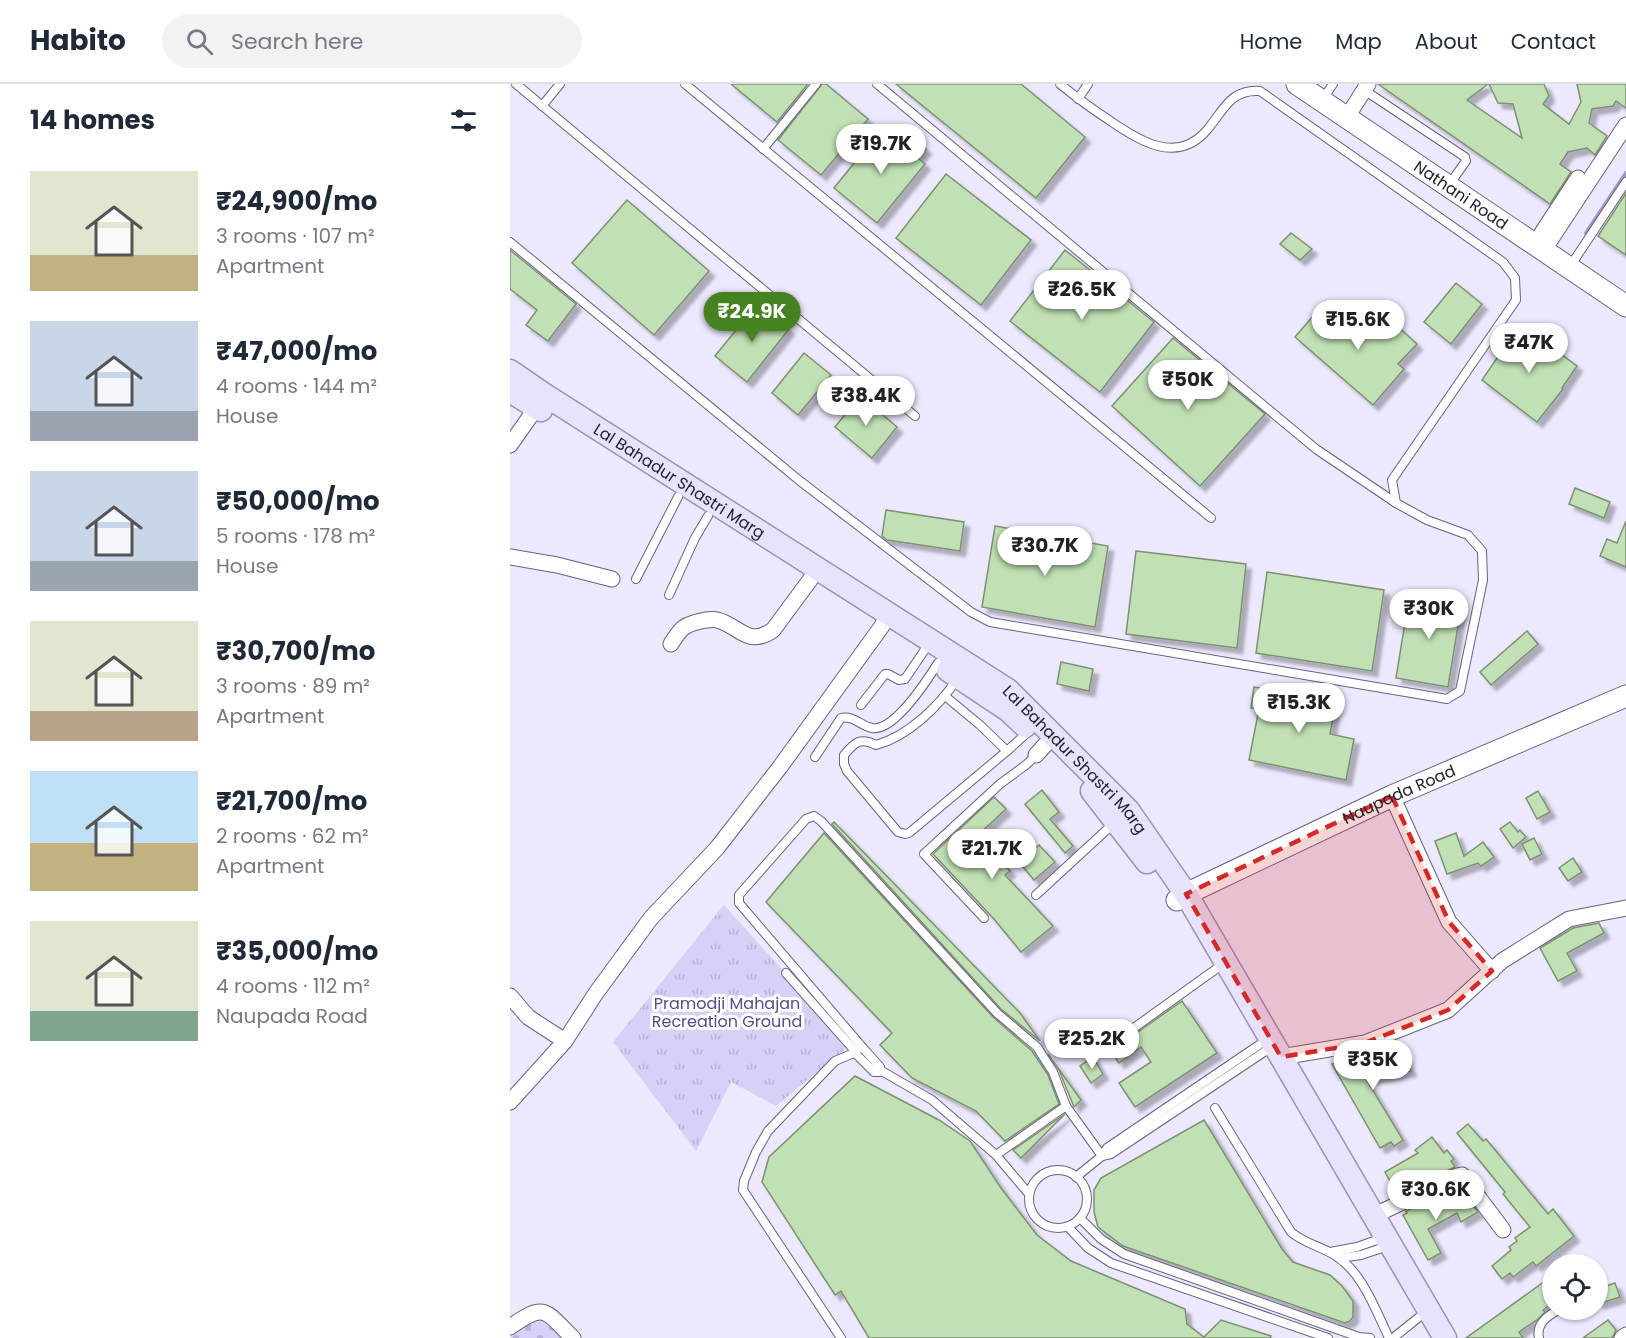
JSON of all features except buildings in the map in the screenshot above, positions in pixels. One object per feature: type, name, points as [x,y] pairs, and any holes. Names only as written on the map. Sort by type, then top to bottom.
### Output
[{"type":"main road","name":"Lal Bahadur Shastri Marg","points":[[510,371],[541,401],[678,497],[810,580],[885,620]]},
{"type":"main road","name":"Lal Bahadur Shastri Marg","points":[[510,391],[541,401],[1004,697],[1122,816],[1181,897],[1429,1338]]},
{"type":"main road","name":"Lal Bahadur Shastri Marg","points":[[931,652],[959,677],[1004,697],[1037,743],[1122,816]]},
{"type":"main road","name":"Lal Bahadur Shastri Marg","points":[[1181,897],[1216,969],[1373,1216],[1445,1338]]},
{"type":"street","points":[[1345,112],[1363,86]]},
{"type":"street","name":"Nathani Road","points":[[1314,88],[1345,112],[1452,181],[1625,300]]},
{"type":"street","points":[[1541,243],[1583,180],[1626,125]]},
{"type":"street","points":[[510,445],[541,401]]},
{"type":"street","points":[[510,557],[558,565],[612,579]]},
{"type":"street","points":[[671,644],[683,627],[703,621],[717,620],[740,632],[755,637],[764,636],[772,630],[810,580]]},
{"type":"street","points":[[510,1102],[566,1041],[596,993],[651,918],[717,848],[780,767],[885,620]]},
{"type":"street","name":"Naupada Road","points":[[1181,897],[1392,796],[1626,696]]},
{"type":"street","points":[[1392,796],[1449,922],[1492,971]]},
{"type":"street","points":[[1268,1052],[1365,1043],[1448,1010],[1502,961],[1569,919],[1626,908]]},
{"type":"street","points":[[510,996],[528,1017],[566,1041]]},
{"type":"street","points":[[1373,1216],[1462,1175],[1503,1230]]},
{"type":"street","points":[[510,1327],[530,1313],[539,1310],[548,1314],[573,1338]]},
{"type":"street","points":[[1622,1338],[1626,1335]]},
{"type":"lane","points":[[516,84],[915,416]]},
{"type":"lane","points":[[542,106],[560,84]]},
{"type":"lane","points":[[685,84],[1211,518]]},
{"type":"lane","points":[[763,149],[816,84]]},
{"type":"lane","points":[[510,242],[800,481],[971,612],[990,622],[1447,699],[1460,691],[1483,580],[1482,551],[1468,535],[1427,520],[1396,503],[1316,449],[878,84]]},
{"type":"lane","points":[[1060,84],[1133,137],[1156,146],[1174,149],[1190,144],[1206,131],[1233,97],[1251,90],[1260,91],[1503,262],[1515,278],[1516,300],[1392,480],[1396,503]]},
{"type":"lane","points":[[1078,99],[1088,84]]},
{"type":"lane","points":[[1363,86],[1466,158],[1452,181]]},
{"type":"lane","points":[[1575,264],[1626,182]]},
{"type":"lane","points":[[636,579],[678,497]]},
{"type":"lane","points":[[669,595],[695,538],[708,516]]},
{"type":"lane","points":[[861,705],[885,674],[899,680],[905,679],[931,652]]},
{"type":"lane","points":[[815,757],[842,718],[851,718],[873,728],[879,728],[905,710],[931,652]]},
{"type":"lane","points":[[959,677],[945,696],[905,731],[876,745],[865,740],[859,741],[844,755],[847,771],[898,832],[909,833],[1007,751],[1037,743]]},
{"type":"lane","points":[[945,696],[980,724],[1007,751]]},
{"type":"lane","points":[[984,918],[924,854],[1000,784],[1027,764],[1037,743]]},
{"type":"lane","points":[[859,1050],[739,903],[740,895],[806,819],[814,816],[997,1014],[1037,1047],[1053,1072],[1066,1106],[1102,1156]]},
{"type":"lane","points":[[1036,895],[1122,816]]},
{"type":"lane","points":[[1131,1030],[1216,969]]},
{"type":"lane","points":[[786,973],[859,1050],[880,1067],[880,1070],[932,1100],[996,1155],[1029,1194]]},
{"type":"lane","points":[[841,1338],[743,1190],[744,1181],[756,1152],[768,1131],[835,1061],[859,1050]]},
{"type":"lane","points":[[1076,1177],[1102,1156],[1111,1154],[1268,1052]]},
{"type":"lane","points":[[996,1155],[1066,1106]]},
{"type":"lane","points":[[1215,1108],[1291,1232],[1300,1240],[1340,1258],[1366,1291],[1391,1338],[1418,1318]]},
{"type":"lane","points":[[1063,1171],[1076,1177],[1083,1185],[1087,1204],[1080,1218],[1068,1227],[1051,1228],[1036,1219],[1031,1211],[1029,1194],[1032,1185],[1039,1177],[1047,1172],[1063,1171]]},
{"type":"lane","points":[[1080,1218],[1101,1239],[1124,1254],[1359,1337],[1370,1338]]},
{"type":"lane","points":[[1068,1227],[1088,1248],[1111,1263],[1328,1338]]},
{"type":"lane","points":[[1330,1252],[1376,1245]]},
{"type":"lane","points":[[1340,1258],[1361,1255],[1376,1245]]},
{"type":"lane","points":[[1539,1338],[1537,1334],[1543,1320]]},
{"type":"highlighted area","points":[[1392,796],[1449,922],[1492,971],[1448,1010],[1365,1043],[1281,1057],[1186,894]]},
{"type":"green space","name":"Pramodji Mahajan Recreation Ground","points":[[724,905],[850,1045],[776,1106],[731,1082],[696,1151],[613,1042]]},
{"type":"green space","points":[[537,1318],[557,1331],[565,1338],[510,1338]]},
{"type":"waterway","points":[[1586,233],[1626,173]]}]
